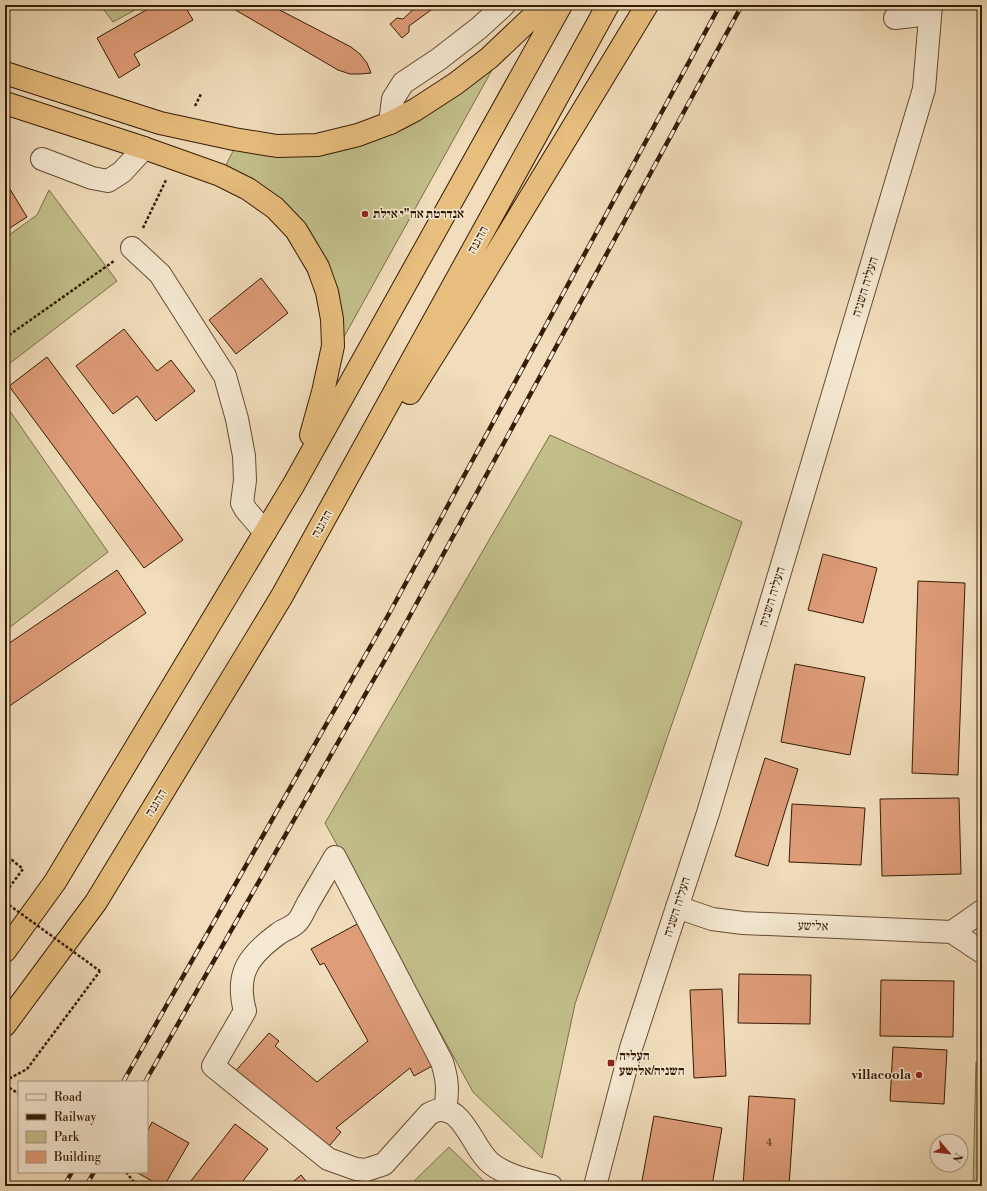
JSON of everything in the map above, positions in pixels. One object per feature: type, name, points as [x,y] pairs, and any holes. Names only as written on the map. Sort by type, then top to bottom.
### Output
[{"type":"highway","points":[[5,73],[160,123],[234,139],[277,146],[317,145],[358,135],[390,123],[415,110],[455,84],[489,58],[545,5]]},
{"type":"highway","points":[[5,951],[55,882],[294,484],[561,5]]},
{"type":"highway","name":"ההגנה","points":[[5,1025],[96,902],[282,596],[608,5]]},
{"type":"highway","points":[[282,596],[462,310],[647,5]]},
{"type":"highway","points":[[5,103],[144,148],[220,175],[248,188],[275,208],[296,230],[318,268],[327,292],[332,319],[333,346],[320,403],[294,484]]},
{"type":"street","points":[[390,123],[393,99],[403,83],[439,59],[473,33],[504,5]]},
{"type":"street","points":[[895,18],[931,10]]},
{"type":"street","name":"העליה השניה","points":[[595,1186],[631,1048],[710,805],[924,89],[931,10]]},
{"type":"street","points":[[42,159],[92,178],[108,181],[122,172],[144,148]]},
{"type":"street","points":[[132,248],[160,274],[225,376],[237,419],[244,456],[242,503],[246,510],[265,532]]},
{"type":"street","points":[[445,1110],[448,1087],[442,1062],[335,857],[296,923],[266,943],[246,967],[242,976],[241,988],[246,1011],[213,1066],[328,1160],[356,1169],[366,1170],[384,1164],[429,1114],[436,1110],[445,1110],[452,1113],[466,1126],[479,1150],[492,1165],[521,1178],[551,1186]]},
{"type":"street","name":"אלישע","points":[[677,907],[712,919],[743,923],[952,932]]},
{"type":"street","points":[[982,911],[952,932],[982,952]]},
{"type":"path","points":[[195,106],[201,94]]},
{"type":"path","points":[[5,338],[132,248],[168,177]]},
{"type":"path","points":[[5,868],[12,860],[23,869],[5,893]]},
{"type":"path","points":[[5,902],[100,971],[27,1070],[5,1081]]},
{"type":"path","points":[[5,1085],[18,1093]]},
{"type":"path","points":[[127,1173],[137,1186]]},
{"type":"green space","points":[[100,5],[144,5],[113,22]]},
{"type":"green space","points":[[497,61],[339,346],[327,263],[225,167],[234,149],[319,156],[361,146],[406,128],[454,97]]},
{"type":"green space","points":[[49,190],[117,281],[5,367],[5,238],[37,215]]},
{"type":"green space","points":[[5,404],[108,552],[5,631]]},
{"type":"green space","points":[[550,435],[742,522],[575,1004],[542,1158],[473,1092],[325,823]]},
{"type":"green space","points":[[982,1061],[982,1186],[973,1186],[976,1062]]},
{"type":"green space","points":[[449,1147],[489,1186],[409,1186]]},
{"type":"building","points":[[155,5],[184,5],[193,20],[134,54],[140,65],[119,78],[97,38]]},
{"type":"building","points":[[227,5],[270,5],[351,47],[360,54],[367,63],[371,73],[350,74],[338,70]]},
{"type":"building","points":[[418,5],[438,5],[409,26],[409,32],[402,38],[390,24],[397,18],[403,19]]},
{"type":"building","points":[[5,181],[27,217],[5,231]]},
{"type":"building","points":[[261,278],[288,313],[236,354],[209,320]]},
{"type":"building","points":[[124,329],[157,371],[171,360],[195,391],[156,421],[137,396],[113,414],[76,366]]},
{"type":"building","points":[[47,357],[183,540],[144,568],[9,386]]},
{"type":"building","points":[[823,554],[877,568],[863,623],[808,610]]},
{"type":"building","points":[[117,570],[146,613],[5,709],[5,646]]},
{"type":"building","points":[[918,581],[965,583],[958,775],[912,773]]},
{"type":"building","points":[[795,664],[865,677],[850,755],[781,742]]},
{"type":"building","points":[[765,758],[798,769],[768,866],[735,856]]},
{"type":"building","points":[[959,798],[961,874],[882,876],[880,799]]},
{"type":"building","points":[[792,804],[865,808],[861,865],[789,862]]},
{"type":"building","points":[[359,923],[434,1065],[414,1076],[410,1068],[336,1128],[341,1132],[325,1151],[233,1074],[269,1033],[279,1041],[275,1046],[317,1082],[368,1041],[324,963],[320,965],[311,949]]},
{"type":"building","points":[[739,974],[811,975],[810,1024],[738,1023]]},
{"type":"building","points":[[881,980],[954,981],[953,1037],[880,1036]]},
{"type":"building","points":[[722,989],[726,1076],[694,1078],[690,990]]},
{"type":"building","points":[[893,1047],[947,1050],[944,1104],[890,1101]]},
{"type":"building","points":[[749,1096],[795,1099],[789,1186],[743,1186]]},
{"type":"building","points":[[654,1116],[722,1128],[712,1186],[641,1186]]},
{"type":"building","points":[[152,1122],[189,1143],[164,1186],[161,1186],[138,1173],[148,1173],[148,1130]]},
{"type":"building","points":[[235,1124],[268,1149],[239,1186],[187,1186]]},
{"type":"building","points":[[301,1175],[310,1186],[288,1186]]},
{"type":"railway","points":[[124,1081],[390,612],[720,5]]},
{"type":"railway","points":[[146,1081],[407,621],[742,5]]},
{"type":"railway","points":[[64,1186],[71,1173]]},
{"type":"railway","points":[[86,1186],[93,1173]]},
{"type":"place","name":"אנדרטת אח\"י אילת","points":[[365,214]]},
{"type":"place","name":"העליה השניה/אלישע","points":[[611,1063]]},
{"type":"place","name":"villacoola","points":[[919,1075]]}]
